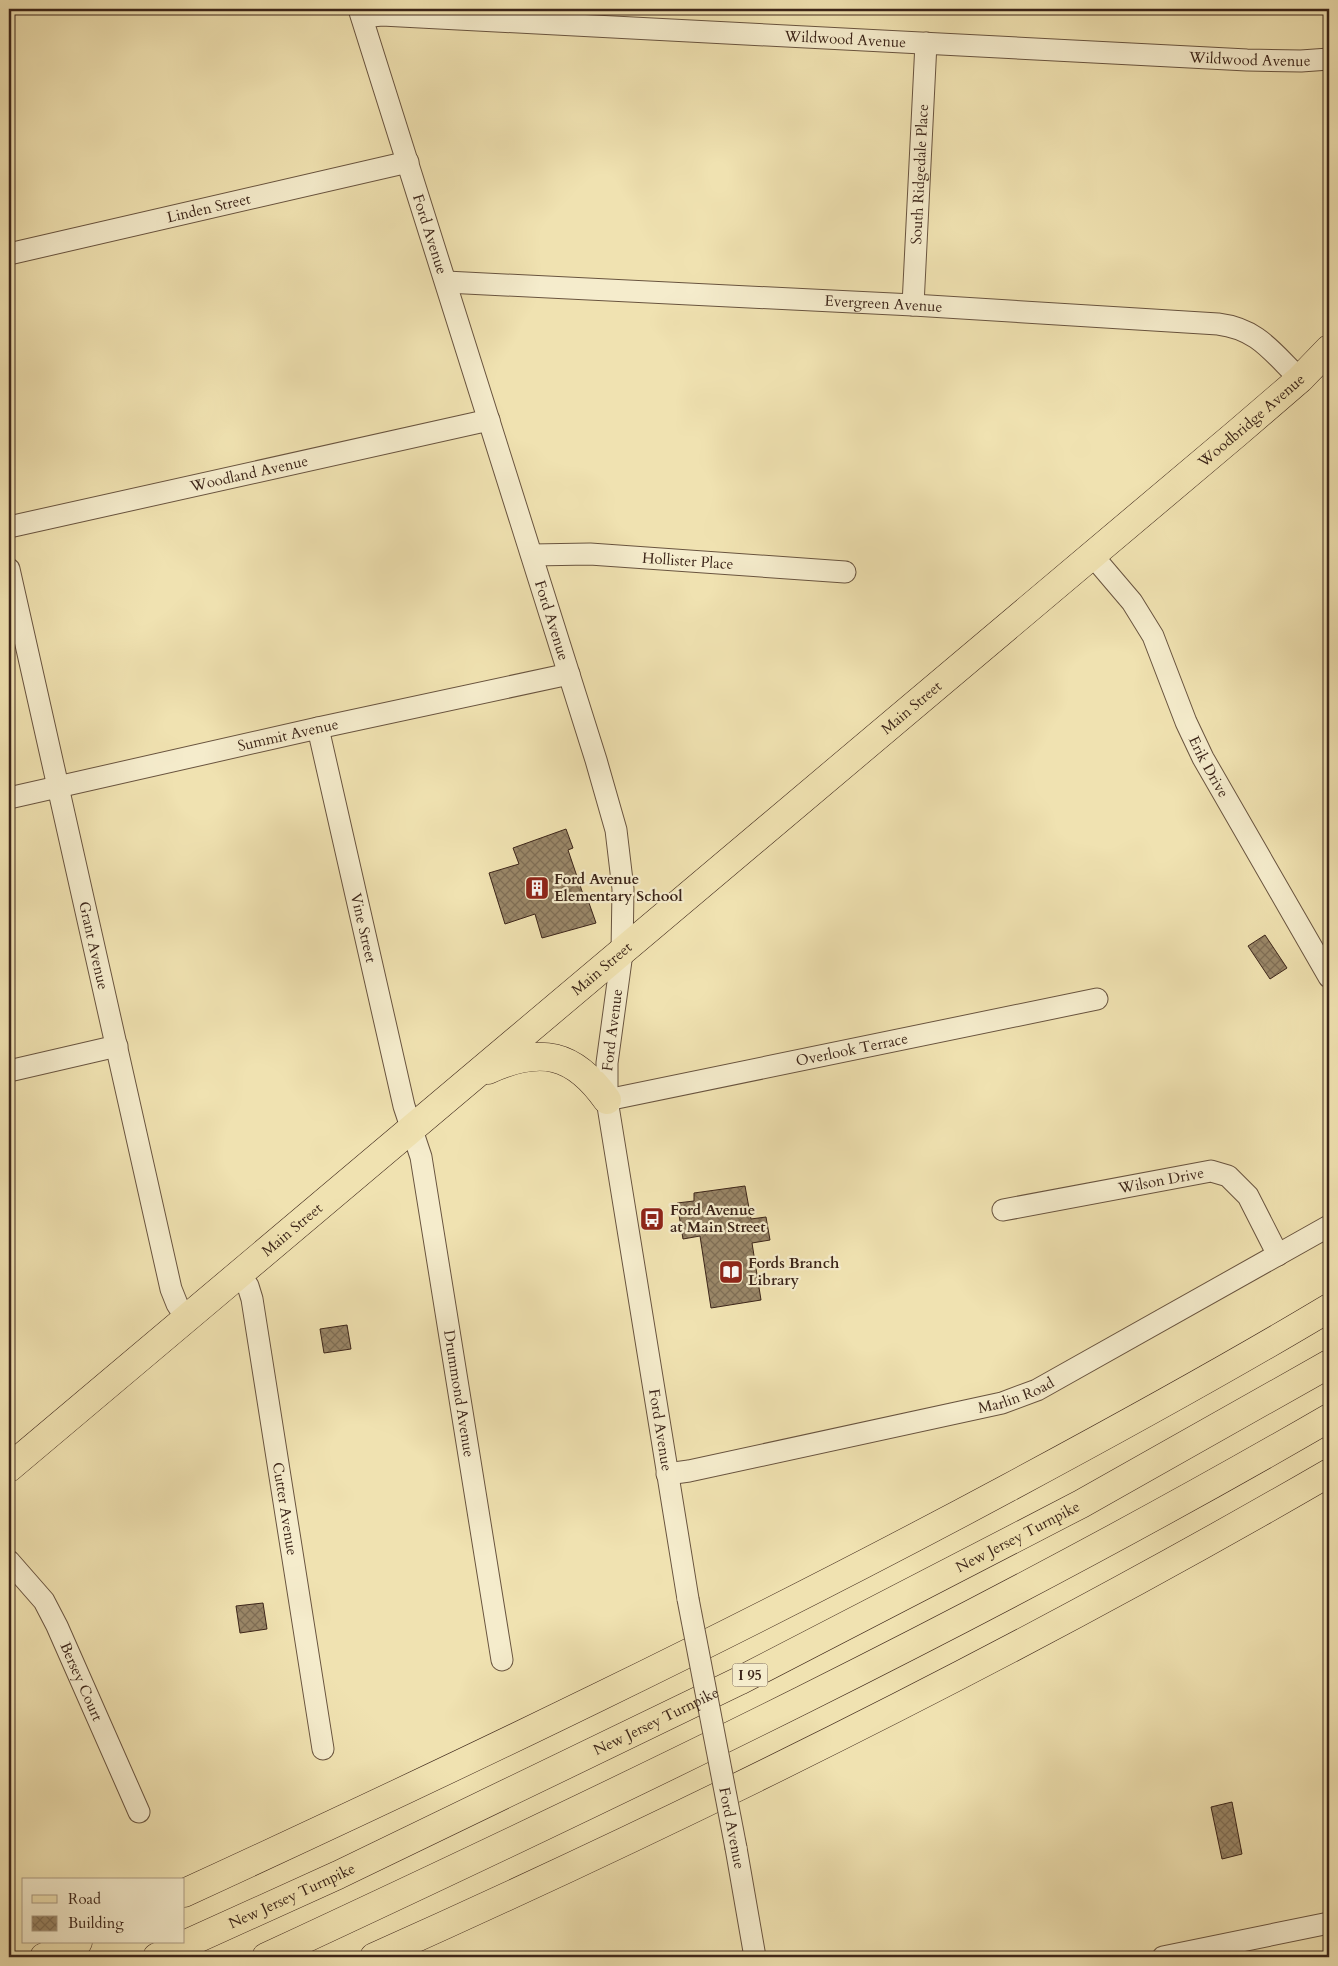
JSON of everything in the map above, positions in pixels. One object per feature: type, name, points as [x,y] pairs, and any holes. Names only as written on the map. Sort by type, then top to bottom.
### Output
[{"type":"main road","name":"Woodbridge Avenue","points":[[1193,470],[1300,379],[1329,349]]},
{"type":"main road","name":"Main Street","points":[[9,1468],[1193,470]]},
{"type":"main road","points":[[471,1078],[491,1068],[520,1059],[544,1056],[556,1058],[583,1072],[607,1100]]},
{"type":"main road","points":[[185,1893],[584,1704],[832,1580],[1064,1458],[1182,1393],[1329,1308]]},
{"type":"main road","name":"New Jersey Turnpike","points":[[157,1957],[338,1875],[739,1681],[1081,1504],[1329,1364]]},
{"type":"main road","points":[[266,1957],[634,1784],[873,1666],[1106,1544],[1233,1474],[1329,1418]]},
{"type":"main road","points":[[374,1957],[650,1829],[896,1709],[1142,1578],[1329,1473]]},
{"type":"main road","points":[[44,1957],[73,1944]]},
{"type":"street","name":"Wildwood Avenue","points":[[361,13],[1248,60],[1301,61],[1329,59]]},
{"type":"street","name":"Ford Avenue","points":[[361,13],[532,555],[616,830],[623,889],[622,953],[607,1063],[607,1100],[688,1599],[756,1957]]},
{"type":"street","name":"South Ridgedale Place","points":[[913,305],[926,43]]},
{"type":"street","name":"Linden Street","points":[[9,254],[408,162]]},
{"type":"street","name":"Evergreen Avenue","points":[[446,282],[913,305],[1235,326],[1256,336],[1300,379]]},
{"type":"street","name":"Woodland Avenue","points":[[9,527],[489,420]]},
{"type":"street","name":"Hollister Place","points":[[532,555],[590,554],[845,572]]},
{"type":"street","name":"Erik Drive","points":[[1092,554],[1144,619],[1153,636],[1186,722],[1203,758],[1329,977]]},
{"type":"street","name":"Grant Avenue","points":[[9,569],[171,1289],[177,1304],[186,1318]]},
{"type":"street","name":"Summit Avenue","points":[[9,798],[318,728],[569,674]]},
{"type":"street","name":"Vine Street","points":[[318,728],[411,1129]]},
{"type":"street","name":"Overlook Terrace","points":[[607,1100],[1097,999]]},
{"type":"street","points":[[9,1071],[116,1046]]},
{"type":"street","name":"Drummond Avenue","points":[[411,1129],[421,1157],[502,1660]]},
{"type":"street","name":"Wilson Drive","points":[[1003,1210],[1211,1171],[1228,1176],[1248,1196],[1278,1255]]},
{"type":"street","name":"Marlin Road","points":[[667,1474],[689,1471],[1002,1404],[1038,1390],[1329,1226]]},
{"type":"street","name":"Cutter Avenue","points":[[239,1274],[248,1286],[252,1298],[323,1748]]},
{"type":"street","name":"Bersey Court","points":[[9,1561],[44,1601],[57,1626],[139,1812]]},
{"type":"street","points":[[1163,1957],[1329,1923]]},
{"type":"building","name":"Ford Avenue Elementary School","points":[[566,829],[573,848],[568,850],[586,903],[589,903],[596,923],[542,938],[535,914],[505,924],[489,873],[519,864],[513,848]]},
{"type":"building","points":[[1265,935],[1287,968],[1270,979],[1248,946]]},
{"type":"building","name":"Fords Branch Library","points":[[745,1186],[751,1219],[766,1217],[770,1240],[752,1243],[761,1300],[711,1308],[700,1236],[683,1239],[677,1203],[694,1201],[694,1193]]},
{"type":"building","points":[[347,1325],[351,1349],[324,1353],[320,1329]]},
{"type":"building","points":[[263,1603],[267,1629],[240,1633],[236,1606]]},
{"type":"building","points":[[1232,1802],[1242,1854],[1222,1859],[1211,1807]]},
{"type":"place","name":"Ford Avenue Elementary School","points":[[537,888]]},
{"type":"place","name":"Ford Avenue at Main Street","points":[[652,1219]]},
{"type":"place","name":"Fords Branch Library","points":[[731,1272]]}]
